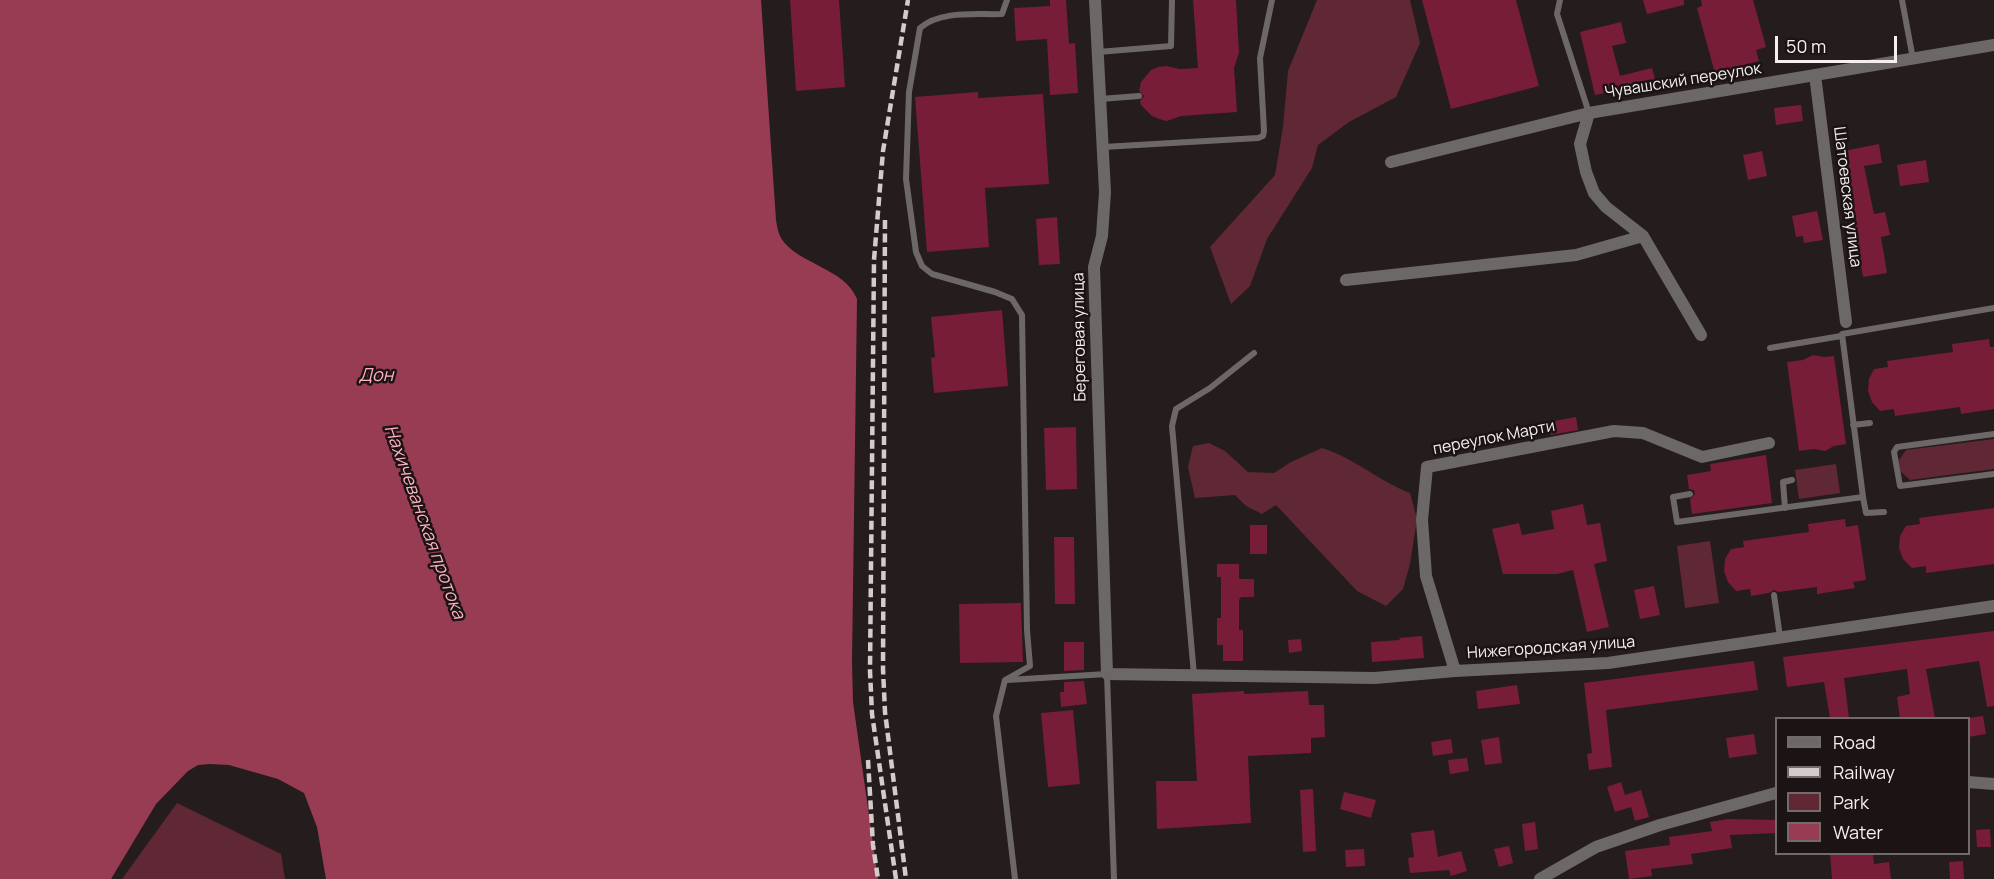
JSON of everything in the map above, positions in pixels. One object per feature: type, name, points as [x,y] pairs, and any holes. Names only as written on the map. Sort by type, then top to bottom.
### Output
[{"type":"street","name":"Береговая улица","points":[[1095,0],[1105,192],[1102,236],[1094,267],[1107,674]]},
{"type":"street","name":"Чувашский переулок","points":[[1391,162],[1589,113],[1994,45]]},
{"type":"street","name":"Шатоевская улица","points":[[1815,75],[1847,327]]},
{"type":"street","name":"Чувашский переулок","points":[[1589,113],[1580,144],[1586,172],[1594,193],[1606,207],[1643,236],[1701,335]]},
{"type":"street","points":[[1346,280],[1576,255],[1643,236]]},
{"type":"street","name":"переулок Марти","points":[[1455,671],[1426,576],[1422,520],[1427,467],[1614,431],[1643,434],[1702,457],[1769,442]]},
{"type":"street","name":"Нижегородская улица","points":[[1107,674],[1375,678],[1455,671],[1608,663],[1994,606]]},
{"type":"street","points":[[1970,782],[1994,784]]},
{"type":"street","points":[[1540,879],[1596,847],[1660,825],[1775,793]]},
{"type":"lane","points":[[1007,0],[1002,14],[939,17],[929,21],[921,28],[909,93],[906,180],[916,252],[922,266],[932,273],[1012,299],[1022,315],[1027,630],[1030,666],[1005,680],[996,716],[1015,879]]},
{"type":"lane","points":[[1097,52],[1171,46],[1172,0]]},
{"type":"lane","points":[[1102,147],[1263,136],[1260,58],[1272,0]]},
{"type":"lane","points":[[1560,0],[1557,14],[1589,113]]},
{"type":"lane","points":[[1902,0],[1913,58]]},
{"type":"lane","points":[[1100,99],[1139,96]]},
{"type":"lane","points":[[1884,512],[1866,513],[1841,336],[1843,332],[1847,327],[1994,308]]},
{"type":"lane","points":[[1770,348],[1841,336]]},
{"type":"lane","points":[[1194,675],[1172,426],[1176,409],[1210,388],[1254,353]]},
{"type":"lane","points":[[1853,425],[1870,423]]},
{"type":"lane","points":[[1994,434],[1897,447],[1894,452],[1900,486],[1994,474]]},
{"type":"lane","points":[[1785,508],[1783,482],[1792,480]]},
{"type":"lane","points":[[1690,494],[1673,497],[1677,522],[1863,497]]},
{"type":"lane","points":[[1774,595],[1780,638]]},
{"type":"lane","points":[[1005,680],[1107,674],[1114,879]]},
{"type":"green space","points":[[1317,0],[1410,0],[1420,43],[1396,97],[1349,122],[1318,145],[1312,168],[1267,239],[1250,286],[1231,304],[1210,247],[1275,175],[1283,127],[1288,71]]},
{"type":"green space","points":[[1994,439],[1994,469],[1910,480],[1900,471],[1899,460],[1906,450]]},
{"type":"green space","points":[[1209,443],[1225,451],[1248,472],[1274,473],[1291,462],[1322,448],[1334,452],[1410,493],[1417,519],[1410,564],[1403,589],[1386,606],[1357,591],[1276,505],[1262,514],[1246,506],[1235,495],[1195,498],[1188,467],[1193,446]]},
{"type":"green space","points":[[1836,464],[1840,493],[1799,499],[1795,470]]},
{"type":"green space","points":[[1710,541],[1719,603],[1685,608],[1677,546]]},
{"type":"green space","points":[[177,803],[281,854],[285,879],[122,879]]},
{"type":"water","name":"Дон","points":[[0,0],[761,0],[778,232],[788,247],[842,280],[857,299],[853,702],[878,879],[326,879],[317,827],[304,793],[278,779],[229,765],[210,764],[198,765],[188,771],[156,804],[111,879],[0,879]]},
{"type":"building","points":[[790,0],[839,0],[845,87],[796,91]]},
{"type":"building","points":[[1050,0],[1066,0],[1069,44],[1075,43],[1078,93],[1050,95],[1047,39],[1016,41],[1014,8],[1050,6]]},
{"type":"building","points":[[1193,0],[1236,0],[1239,53],[1234,68],[1237,112],[1181,116],[1167,121],[1159,119],[1152,116],[1141,105],[1140,101],[1144,96],[1139,91],[1141,82],[1151,70],[1158,67],[1198,68]]},
{"type":"building","points":[[1422,0],[1516,0],[1539,86],[1451,109]]},
{"type":"building","points":[[1643,0],[1684,0],[1684,5],[1647,14]]},
{"type":"building","points":[[1701,0],[1753,0],[1766,47],[1756,50],[1759,61],[1715,73],[1697,8],[1702,6]]},
{"type":"building","points":[[1621,22],[1626,43],[1612,46],[1620,76],[1652,68],[1656,83],[1595,95],[1580,32]]},
{"type":"building","points":[[978,92],[978,98],[1043,94],[1049,184],[985,188],[989,247],[927,252],[915,97]]},
{"type":"building","points":[[1801,105],[1803,121],[1776,125],[1774,108]]},
{"type":"building","points":[[1879,144],[1882,163],[1864,166],[1874,214],[1885,212],[1890,235],[1881,237],[1887,273],[1863,277],[1844,151]]},
{"type":"building","points":[[1762,151],[1767,176],[1748,180],[1743,155]]},
{"type":"building","points":[[1926,160],[1929,182],[1900,186],[1897,165]]},
{"type":"building","points":[[1817,211],[1823,240],[1804,243],[1803,236],[1796,237],[1792,216]]},
{"type":"building","points":[[1057,217],[1060,264],[1039,265],[1036,219]]},
{"type":"building","points":[[1002,310],[1008,386],[934,393],[931,358],[935,357],[931,317]]},
{"type":"building","points":[[1989,339],[1990,347],[1994,347],[1994,409],[1961,414],[1960,407],[1895,416],[1894,409],[1880,411],[1872,402],[1868,391],[1869,379],[1874,369],[1888,367],[1887,361],[1953,352],[1952,344]]},
{"type":"building","points":[[1813,355],[1834,356],[1846,444],[1834,446],[1825,451],[1814,449],[1799,451],[1787,362],[1803,360]]},
{"type":"building","points":[[1576,417],[1578,430],[1551,435],[1549,422]]},
{"type":"building","points":[[1076,427],[1077,489],[1046,490],[1044,428]]},
{"type":"building","points":[[1766,455],[1772,503],[1692,514],[1690,499],[1695,494],[1694,490],[1689,489],[1687,475],[1711,471],[1710,464]]},
{"type":"building","points":[[1583,504],[1587,525],[1600,523],[1607,561],[1594,564],[1609,627],[1587,632],[1573,570],[1557,574],[1503,574],[1492,529],[1519,523],[1522,535],[1554,529],[1551,511]]},
{"type":"building","points":[[1994,508],[1994,564],[1926,573],[1926,566],[1912,568],[1903,559],[1899,548],[1900,536],[1906,526],[1920,524],[1919,518]]},
{"type":"building","points":[[1845,519],[1846,527],[1858,525],[1866,580],[1853,582],[1855,588],[1817,594],[1817,587],[1778,592],[1774,590],[1751,596],[1750,589],[1736,591],[1728,582],[1724,571],[1725,559],[1731,549],[1744,547],[1743,541],[1809,532],[1808,524]]},
{"type":"building","points":[[1250,525],[1267,525],[1267,554],[1250,554]]},
{"type":"building","points":[[1054,537],[1074,537],[1075,604],[1055,604]]},
{"type":"building","points":[[1217,564],[1239,564],[1239,579],[1254,579],[1254,597],[1241,597],[1239,600],[1239,630],[1243,630],[1243,661],[1223,661],[1223,645],[1217,645],[1217,618],[1221,618],[1221,577],[1217,577]]},
{"type":"building","points":[[1654,586],[1660,615],[1640,619],[1634,590]]},
{"type":"building","points":[[1021,603],[1023,662],[960,663],[959,604]]},
{"type":"building","points":[[1994,631],[1994,706],[1987,707],[1979,661],[1926,669],[1935,717],[1900,717],[1897,697],[1910,694],[1907,669],[1844,678],[1849,717],[1830,717],[1824,682],[1787,687],[1783,657]]},
{"type":"building","points":[[1422,636],[1424,658],[1372,662],[1371,642]]},
{"type":"building","points":[[1301,639],[1302,651],[1289,653],[1288,640]]},
{"type":"building","points":[[1064,642],[1084,642],[1084,670],[1064,671]]},
{"type":"building","points":[[1754,661],[1758,690],[1606,710],[1612,767],[1589,770],[1587,754],[1592,753],[1584,683]]},
{"type":"building","points":[[1084,681],[1087,704],[1061,707],[1060,692],[1064,692],[1064,682]]},
{"type":"building","points":[[1517,685],[1520,704],[1478,709],[1476,691]]},
{"type":"building","points":[[1244,691],[1244,694],[1308,691],[1309,705],[1324,705],[1325,737],[1311,738],[1311,753],[1248,756],[1251,823],[1157,829],[1156,781],[1197,781],[1192,694]]},
{"type":"building","points":[[1073,710],[1080,784],[1048,787],[1041,713]]},
{"type":"building","points":[[1983,716],[1986,734],[1970,737],[1970,718]]},
{"type":"building","points":[[1754,734],[1757,754],[1729,758],[1726,738]]},
{"type":"building","points":[[1499,737],[1502,763],[1485,765],[1481,740]]},
{"type":"building","points":[[1451,739],[1453,753],[1433,756],[1431,742]]},
{"type":"building","points":[[1467,758],[1469,771],[1450,774],[1448,760]]},
{"type":"building","points":[[1621,782],[1625,795],[1641,790],[1649,817],[1635,821],[1631,807],[1615,812],[1607,787]]},
{"type":"building","points":[[1313,789],[1316,851],[1303,852],[1300,790]]},
{"type":"building","points":[[1344,792],[1376,800],[1371,818],[1340,809]]},
{"type":"building","points":[[1728,819],[1775,820],[1775,833],[1730,835],[1732,848],[1691,854],[1693,864],[1651,869],[1652,876],[1629,879],[1625,851],[1670,845],[1669,837],[1712,831],[1710,822]]},
{"type":"building","points":[[1535,822],[1538,849],[1525,851],[1522,824]]},
{"type":"building","points":[[1990,829],[1991,847],[1977,847],[1976,830]]},
{"type":"building","points":[[1434,830],[1438,857],[1461,851],[1467,871],[1451,876],[1449,870],[1410,873],[1408,858],[1414,857],[1411,833]]},
{"type":"building","points":[[1509,846],[1513,863],[1499,867],[1494,849]]},
{"type":"building","points":[[1364,849],[1365,866],[1346,867],[1345,850]]},
{"type":"building","points":[[1830,855],[1873,855],[1874,864],[1889,862],[1891,879],[1832,879]]},
{"type":"building","points":[[1963,861],[1964,879],[1950,879],[1949,862]]},
{"type":"railway","points":[[896,879],[872,714],[870,671],[874,260],[883,151],[908,0]]},
{"type":"railway","points":[[885,220],[883,669],[885,712],[906,879]]},
{"type":"railway","points":[[868,760],[873,845],[878,879]]},
{"type":"water label","name":"Нахичеванская протока","points":[[424,522]]}]
